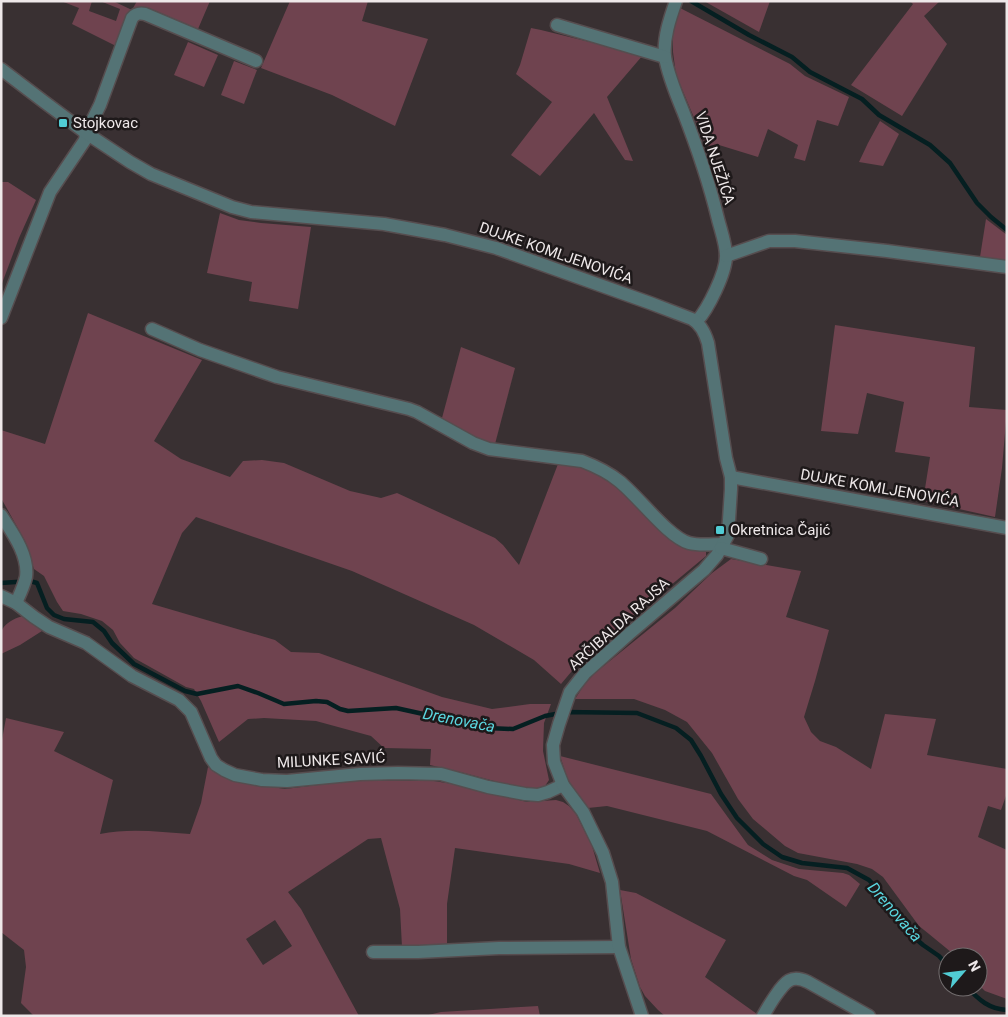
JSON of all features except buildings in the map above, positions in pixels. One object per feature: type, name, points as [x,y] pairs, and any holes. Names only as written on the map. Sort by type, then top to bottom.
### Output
[{"type":"street","name":"VIDA NJEŽIĆA","points":[[676,1],[665,41],[665,57],[711,190],[726,256],[724,268],[715,290],[697,322]]},
{"type":"street","points":[[1,318],[50,192],[85,140],[86,132],[100,105],[132,18],[140,13],[145,14],[256,61]]},
{"type":"street","points":[[557,25],[665,57]]},
{"type":"street","name":"DUJKE KOMLJENOVIĆA","points":[[1,69],[43,102],[130,162],[151,174],[232,207],[251,212],[384,224],[445,234],[496,248],[686,316],[697,322]]},
{"type":"street","points":[[726,256],[769,241],[795,241],[1007,267]]},
{"type":"street","points":[[697,322],[706,335],[708,343],[726,458],[731,477]]},
{"type":"street","points":[[152,329],[200,350],[277,377],[409,409],[473,443],[489,449],[582,461],[595,466],[620,481],[680,539],[696,544],[723,546],[761,559]]},
{"type":"street","name":"DUJKE KOMLJENOVIĆA","points":[[731,477],[1007,528]]},
{"type":"street","name":"ARČIBALDA RAJSA","points":[[642,1016],[619,947],[612,882],[603,853],[583,812],[563,785],[554,762],[553,745],[570,692],[585,673],[630,632],[704,570],[723,546],[730,524],[731,477]]},
{"type":"street","points":[[1,515],[22,552],[26,566],[23,589],[16,603]]},
{"type":"street","name":"MILUNKE SAVIĆ","points":[[1,596],[16,603],[49,627],[86,643],[124,672],[180,700],[191,712],[211,758],[216,765],[235,775],[262,780],[287,781],[360,774],[441,774],[488,787],[538,795],[563,785]]},
{"type":"street","points":[[373,952],[619,947]]},
{"type":"street","points":[[762,1016],[783,984],[791,979],[798,978],[869,1016]]},
{"type":"shaded area","points":[[61,1],[92,1],[89,11],[116,21],[120,9],[100,1],[113,1],[132,10],[137,1],[210,1],[198,29],[149,8],[142,8],[116,46],[72,24],[79,8]]},
{"type":"shaded area","points":[[290,1],[368,1],[362,21],[428,39],[395,126],[332,95],[261,68]]},
{"type":"shaded area","points":[[704,1],[770,1],[759,32]]},
{"type":"shaded area","points":[[910,1],[940,1],[924,16],[947,44],[902,116],[851,85],[913,4]]},
{"type":"shaded area","points":[[680,8],[790,64],[805,76],[849,97],[838,126],[817,120],[805,161],[794,158],[798,145],[768,129],[758,157],[719,145],[706,146],[676,75],[673,32]]},
{"type":"shaded area","points":[[531,28],[643,55],[607,97],[633,161],[625,160],[594,113],[540,176],[511,155],[552,102],[516,74]]},
{"type":"shaded area","points":[[188,42],[218,55],[204,87],[174,75]]},
{"type":"shaded area","points":[[234,61],[257,70],[244,104],[221,95]]},
{"type":"shaded area","points":[[880,121],[899,134],[883,166],[859,162],[868,143]]},
{"type":"shaded area","points":[[1,182],[8,182],[36,200],[1,286]]},
{"type":"shaded area","points":[[220,213],[239,220],[311,227],[298,309],[249,301],[252,282],[207,273]]},
{"type":"shaded area","points":[[986,219],[1007,235],[1007,261],[980,257]]},
{"type":"shaded area","points":[[88,313],[202,360],[154,441],[181,459],[230,477],[243,461],[262,460],[284,463],[350,491],[381,498],[397,493],[495,538],[519,565],[558,464],[572,466],[591,471],[604,478],[630,498],[674,542],[689,549],[706,551],[706,556],[582,659],[561,684],[534,660],[474,625],[352,571],[196,517],[182,533],[152,604],[275,640],[291,652],[319,653],[442,697],[492,709],[530,704],[551,704],[544,723],[543,751],[549,780],[545,786],[536,790],[524,789],[430,765],[431,749],[384,748],[371,736],[316,721],[248,719],[219,742],[194,689],[186,687],[134,658],[120,643],[113,630],[102,621],[81,614],[63,611],[44,576],[34,569],[25,541],[1,498],[1,430],[45,444]]},
{"type":"shaded area","points":[[835,325],[975,347],[969,407],[1007,410],[995,517],[923,501],[930,457],[895,452],[904,402],[867,393],[858,434],[821,431]]},
{"type":"shaded area","points":[[461,347],[515,368],[495,444],[474,438],[442,418]]},
{"type":"shaded area","points":[[731,559],[801,571],[786,617],[829,630],[804,717],[811,732],[820,741],[836,747],[871,769],[885,714],[936,719],[927,755],[1007,769],[1007,793],[1001,810],[988,806],[978,837],[1007,850],[1007,999],[988,992],[988,947],[945,947],[919,926],[883,877],[872,869],[857,864],[798,853],[785,846],[753,819],[738,799],[712,753],[687,722],[665,710],[634,699],[575,699],[595,673],[675,608],[712,573]]},
{"type":"shaded area","points":[[23,616],[42,631],[1,654],[2,630],[9,622]]},
{"type":"shaded area","points":[[6,718],[64,732],[54,751],[113,780],[100,834],[134,831],[190,834],[201,803],[208,767],[240,782],[285,789],[358,780],[434,781],[459,785],[527,802],[556,800],[563,802],[576,814],[592,846],[600,873],[569,864],[455,848],[447,904],[447,947],[402,947],[400,909],[381,838],[368,839],[288,892],[301,909],[359,1016],[34,1016],[21,1003],[26,967],[24,950],[1,932],[1,745]],"holes":[[[275,920],[292,946],[263,965],[246,939]]]},
{"type":"shaded area","points":[[560,756],[711,794],[748,845],[772,860],[799,869],[843,873],[849,875],[860,884],[846,907],[807,880],[794,876],[707,831],[607,806],[588,808],[569,783]]},
{"type":"shaded area","points":[[620,890],[636,893],[726,940],[705,977],[757,1014],[755,1016],[665,1016],[658,1010],[645,996],[640,987],[631,959]]},
{"type":"shaded area","points":[[538,1006],[540,1016],[424,1016],[441,1012]]},
{"type":"waterway","points":[[691,1],[749,35],[792,57],[810,72],[862,99],[879,115],[930,145],[950,163],[977,203],[1007,230]]},
{"type":"waterway","name":"Drenovača","points":[[1,583],[30,581],[37,583],[47,608],[54,615],[64,619],[93,622],[104,631],[112,643],[134,664],[185,691],[197,694],[238,686],[284,704],[316,701],[327,702],[348,711],[396,708],[487,728],[513,729],[545,716],[566,712],[637,713],[676,728],[691,740],[721,794],[737,818],[763,844],[782,857],[802,863],[847,868],[869,880],[882,894],[908,932],[938,955]]},
{"type":"waterway","name":"Drenovača","points":[[977,997],[995,1008],[1007,1010]]},
{"type":"place","name":"Stojkovac","points":[[63,123]]},
{"type":"place","name":"Okretnica Čajić","points":[[720,530]]}]
